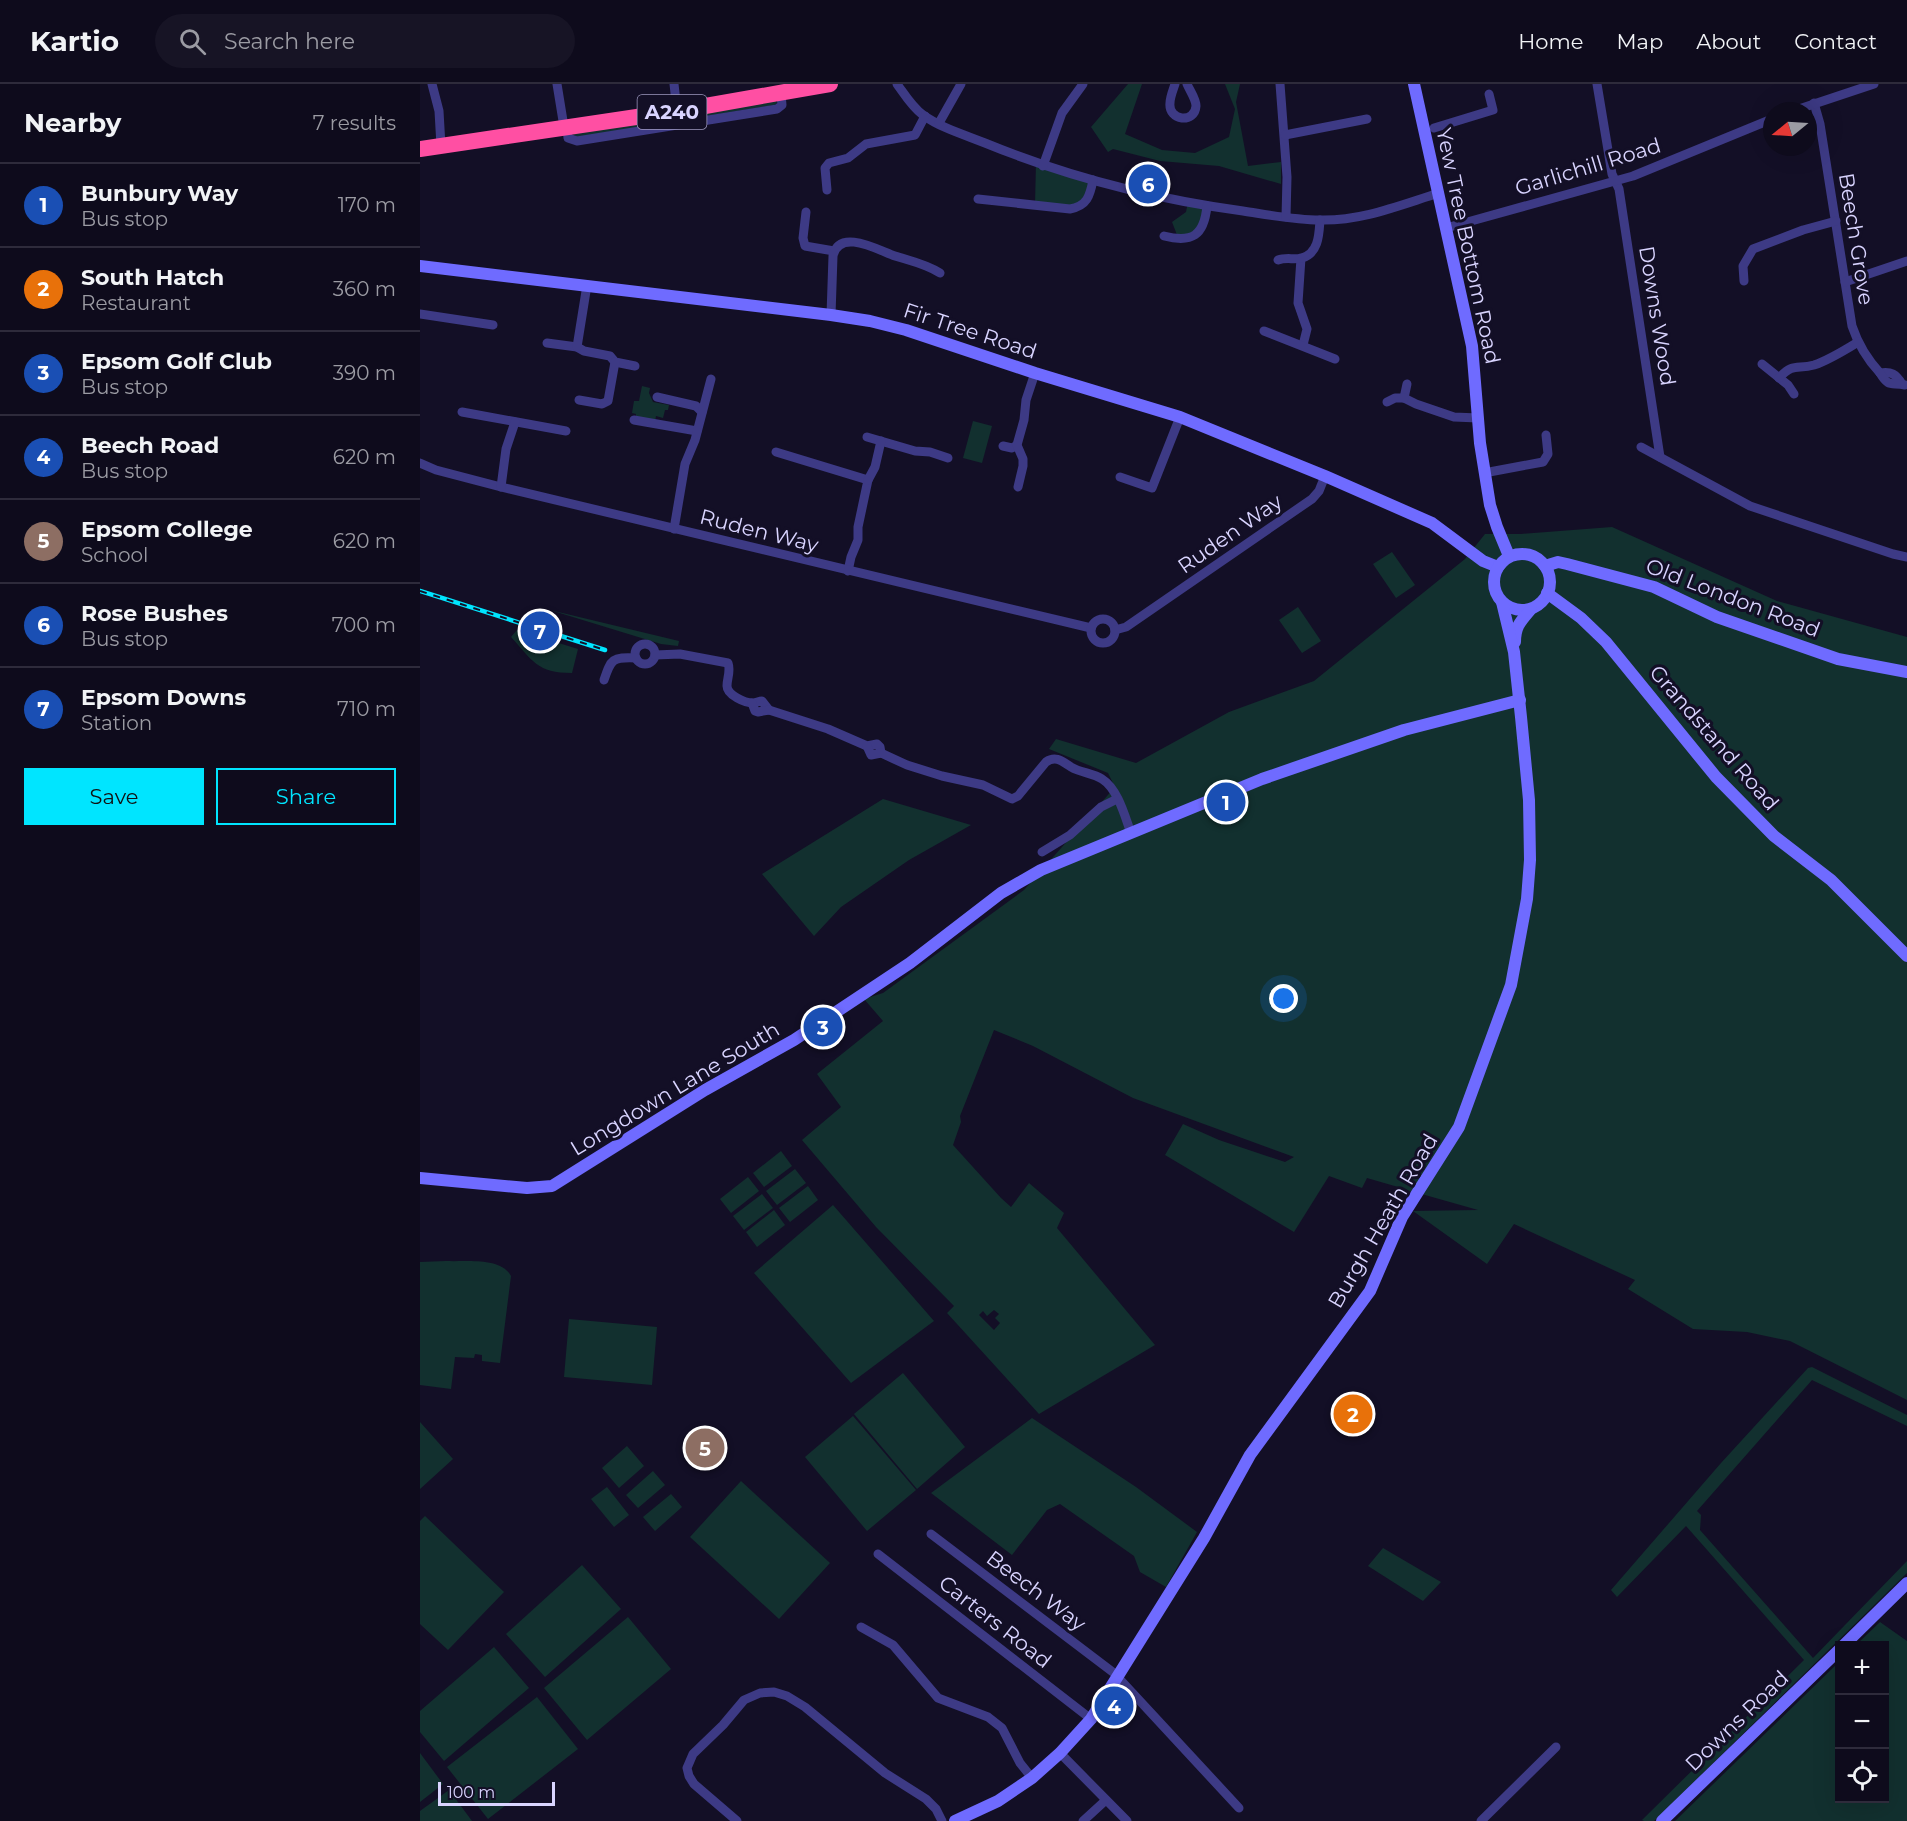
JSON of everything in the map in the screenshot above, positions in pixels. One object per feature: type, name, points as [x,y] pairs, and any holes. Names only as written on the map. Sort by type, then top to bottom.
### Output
[{"type":"highway","name":"A240","points":[[420,149],[677,111],[830,84]]},
{"type":"main road","name":"Yew Tree Bottom Road","points":[[1414,84],[1472,346],[1484,473],[1493,517],[1509,555]]},
{"type":"main road","name":"Fir Tree Road","points":[[420,266],[831,315],[906,330],[1035,373],[1180,417],[1325,476],[1432,523],[1490,565],[1498,567]]},
{"type":"main road","name":"Fir Tree Road","points":[[1474,554],[1493,584]]},
{"type":"main road","points":[[1509,555],[1535,556],[1545,566],[1549,577],[1547,593],[1540,603],[1531,609],[1513,608],[1502,602],[1495,593],[1493,584],[1498,567],[1509,555]]},
{"type":"main road","name":"Old London Road","points":[[1545,566],[1558,562],[1654,586],[1717,617],[1838,659],[1907,672]]},
{"type":"main road","name":"Grandstand Road","points":[[1547,593],[1581,618],[1606,642],[1716,777],[1766,827],[1831,880],[1907,956]]},
{"type":"main road","name":"Burgh Heath Road","points":[[955,1821],[998,1801],[1032,1779],[1091,1719],[1204,1538],[1250,1455],[1370,1291],[1405,1212],[1459,1126],[1511,985],[1527,899],[1531,832],[1520,700],[1514,652],[1502,602]]},
{"type":"main road","name":"Burgh Heath Road","points":[[1514,652],[1515,630],[1518,623],[1531,609]]},
{"type":"main road","name":"Longdown Lane South","points":[[420,1178],[527,1188],[552,1186],[705,1090],[794,1040],[927,950],[1001,893],[1041,870],[1262,779],[1404,730],[1520,700]]},
{"type":"main road","points":[[1848,1641],[1907,1583]]},
{"type":"main road","name":"Downs Road","points":[[1662,1821],[1835,1653]]},
{"type":"street","points":[[432,84],[439,111],[441,146]]},
{"type":"street","points":[[557,84],[568,138],[577,141],[777,109],[782,105],[781,94]]},
{"type":"street","points":[[674,84],[677,111]]},
{"type":"street","points":[[897,84],[925,116],[1043,166],[1207,206],[1320,220],[1379,213],[1439,193]]},
{"type":"street","points":[[939,123],[961,84]]},
{"type":"street","points":[[1043,166],[1062,113],[1083,84]]},
{"type":"street","points":[[1175,84],[1169,104],[1170,111],[1175,117],[1183,119],[1196,111],[1196,103],[1187,84]]},
{"type":"street","points":[[1280,84],[1285,135],[1286,217]]},
{"type":"street","name":"Downs Wood","points":[[1597,84],[1612,174],[1619,189],[1660,457]]},
{"type":"street","points":[[1817,102],[1874,84]]},
{"type":"street","points":[[1434,128],[1493,110],[1489,94]]},
{"type":"street","name":"Beech Grove","points":[[1817,114],[1852,326],[1858,342],[1884,381],[1892,385],[1904,385]]},
{"type":"street","points":[[827,190],[825,168],[829,163],[848,158],[866,144],[915,135],[925,116]]},
{"type":"street","points":[[1285,135],[1367,119]]},
{"type":"street","name":"Garlichill Road","points":[[1446,228],[1652,169],[1763,123]]},
{"type":"street","points":[[978,199],[1070,209],[1084,205],[1093,180]]},
{"type":"street","points":[[1164,236],[1179,240],[1189,239],[1197,234],[1202,227],[1207,206]]},
{"type":"street","points":[[806,212],[803,238],[805,246],[834,251]]},
{"type":"street","points":[[1278,260],[1284,257],[1301,258],[1316,246],[1320,220]]},
{"type":"street","points":[[1744,281],[1743,266],[1753,249],[1803,230],[1836,221]]},
{"type":"street","points":[[831,315],[834,251],[847,242],[860,242],[930,266],[940,273]]},
{"type":"street","points":[[1301,258],[1298,303],[1307,329],[1303,345]]},
{"type":"street","points":[[1845,282],[1907,261]]},
{"type":"street","points":[[577,347],[587,285]]},
{"type":"street","points":[[420,314],[493,325]]},
{"type":"street","points":[[1264,331],[1335,359]]},
{"type":"street","points":[[1779,378],[1793,366],[1812,366],[1858,342]]},
{"type":"street","points":[[547,344],[577,347],[584,351],[610,356],[615,362],[635,366]]},
{"type":"street","points":[[579,400],[602,404],[608,401],[615,362]]},
{"type":"street","points":[[1762,364],[1794,394]]},
{"type":"street","points":[[1018,487],[1023,459],[1017,445],[1024,420],[1026,400],[1035,373]]},
{"type":"street","points":[[674,529],[685,464],[697,431],[711,379]]},
{"type":"street","points":[[1404,398],[1407,384]]},
{"type":"street","points":[[657,397],[696,406],[702,412]]},
{"type":"street","points":[[1387,402],[1395,398],[1404,398],[1416,405],[1454,417],[1478,418]]},
{"type":"street","points":[[462,412],[566,431]]},
{"type":"street","points":[[1120,477],[1152,488],[1180,417]]},
{"type":"street","points":[[634,420],[697,431]]},
{"type":"street","points":[[501,488],[506,449],[515,422]]},
{"type":"street","points":[[1484,473],[1544,462],[1548,454],[1546,435]]},
{"type":"street","points":[[867,437],[948,458]]},
{"type":"street","points":[[848,571],[858,540],[858,526],[868,480],[881,441]]},
{"type":"street","points":[[1003,446],[1012,448],[1017,445]]},
{"type":"street","points":[[1641,447],[1750,506],[1907,557]]},
{"type":"street","points":[[776,452],[868,480]]},
{"type":"street","name":"Ruden Way","points":[[420,464],[501,488],[1091,628]]},
{"type":"street","name":"Ruden Way","points":[[1115,630],[1126,627],[1312,499],[1319,491],[1325,476]]},
{"type":"street","name":"Ruden Way","points":[[1104,619],[1111,623],[1115,630],[1115,635],[1109,642],[1100,643],[1092,638],[1091,628],[1096,621],[1104,619]]},
{"type":"street","points":[[642,644],[651,646],[655,655],[648,664],[640,663],[636,658],[636,649],[642,644]]},
{"type":"street","points":[[655,655],[680,654],[728,663],[730,669],[726,689],[732,696],[753,703],[755,711],[769,710],[828,729],[867,746],[871,755],[881,753],[907,765],[942,776],[983,785],[1012,799],[1018,796],[1049,759],[1058,759],[1080,772],[1103,779],[1117,800],[1131,833]]},
{"type":"street","points":[[604,680],[610,662],[616,658],[636,658]]},
{"type":"street","points":[[1042,852],[1070,835],[1101,807],[1117,800]]},
{"type":"street","name":"Beech Way","points":[[931,1534],[1114,1673],[1239,1808]]},
{"type":"street","name":"Carters Road","points":[[878,1554],[1091,1719]]},
{"type":"street","points":[[861,1627],[893,1645],[938,1698],[988,1717],[1002,1728],[1020,1763],[1032,1779]]},
{"type":"street","points":[[737,1821],[694,1784],[687,1768],[693,1754],[723,1725],[744,1700],[767,1692],[787,1696],[805,1707],[885,1773],[926,1799],[936,1809],[942,1821]]},
{"type":"street","points":[[1481,1821],[1556,1747]]},
{"type":"street","points":[[1060,1753],[1127,1821]]},
{"type":"street","points":[[1083,1821],[1106,1800]]},
{"type":"green space","points":[[1128,84],[1142,84],[1125,134],[1162,150],[1195,153],[1229,137],[1235,109],[1225,84],[1240,84],[1236,102],[1248,166],[1281,162],[1281,184],[1219,166],[1160,161],[1113,149],[1108,152],[1091,127]]},
{"type":"green space","points":[[776,101],[774,105],[578,137],[572,134]]},
{"type":"green space","points":[[1036,163],[1093,180],[1084,205],[1035,205]]},
{"type":"green space","points":[[1188,202],[1207,206],[1202,227],[1179,240],[1172,222],[1186,212]]},
{"type":"green space","points":[[642,386],[650,388],[649,393],[653,402],[669,405],[663,418],[656,416],[655,422],[632,413],[634,401],[639,401]]},
{"type":"green space","points":[[973,421],[992,426],[982,463],[963,458]]},
{"type":"green space","points":[[1612,527],[1777,601],[1907,637],[1907,1400],[1790,1341],[1747,1332],[1693,1329],[1628,1289],[1635,1280],[1514,1224],[1487,1264],[1413,1211],[1478,1210],[1411,1191],[1409,1193],[1398,1187],[1367,1178],[1362,1188],[1329,1176],[1294,1232],[1165,1155],[1183,1124],[1219,1140],[1285,1162],[1294,1157],[1133,1098],[1033,1046],[994,1030],[960,1116],[961,1122],[953,1145],[1011,1207],[1029,1183],[1064,1213],[1057,1228],[1155,1345],[1039,1414],[947,1313],[954,1306],[876,1227],[802,1140],[841,1107],[817,1074],[883,1021],[864,999],[883,993],[1024,890],[1115,787],[1108,773],[1049,749],[1056,739],[1136,763],[1229,712],[1314,681],[1465,559],[1485,534],[1521,534]],"holes":[[[994,1310],[999,1314],[995,1318],[1000,1323],[994,1330],[979,1315],[983,1311],[987,1316]]]},
{"type":"green space","points":[[1392,552],[1415,585],[1396,598],[1373,564]]},
{"type":"green space","points":[[1298,607],[1321,641],[1302,653],[1279,620]]},
{"type":"green space","points":[[550,610],[679,641],[678,646],[661,644]]},
{"type":"green space","points":[[517,630],[578,649],[572,673],[551,671],[537,664],[511,637]]},
{"type":"green space","points":[[883,799],[971,825],[909,860],[841,907],[814,936],[762,874]]},
{"type":"green space","points":[[781,1151],[792,1166],[764,1187],[753,1173]]},
{"type":"green space","points":[[795,1169],[806,1183],[777,1205],[766,1191]]},
{"type":"green space","points":[[748,1177],[759,1191],[731,1213],[720,1199]]},
{"type":"green space","points":[[808,1186],[818,1200],[790,1222],[779,1208]]},
{"type":"green space","points":[[762,1194],[773,1208],[744,1230],[733,1216]]},
{"type":"green space","points":[[833,1205],[934,1321],[851,1383],[754,1273]]},
{"type":"green space","points":[[774,1210],[785,1225],[757,1247],[746,1232]]},
{"type":"green space","points":[[420,1262],[491,1263],[506,1270],[511,1276],[500,1363],[482,1361],[482,1355],[475,1354],[474,1358],[455,1357],[451,1389],[420,1385]]},
{"type":"green space","points":[[569,1319],[657,1327],[652,1385],[564,1377]]},
{"type":"green space","points":[[1812,1367],[1907,1415],[1907,1426],[1812,1380],[1697,1511],[1701,1515],[1700,1530],[1813,1658],[1907,1561],[1907,1573],[1838,1641],[1835,1641],[1835,1644],[1654,1821],[1644,1821],[1642,1820],[1804,1660],[1686,1526],[1617,1597],[1611,1590],[1721,1463],[1808,1368]]},
{"type":"green space","points":[[903,1373],[965,1447],[917,1489],[854,1414]]},
{"type":"green space","points":[[853,1416],[916,1490],[867,1531],[805,1457]]},
{"type":"green space","points":[[1032,1418],[1136,1487],[1197,1532],[1166,1587],[1140,1572],[1134,1556],[1060,1504],[1047,1510],[1012,1555],[931,1493]]},
{"type":"green space","points":[[420,1422],[453,1459],[420,1489]]},
{"type":"green space","points":[[627,1446],[644,1466],[619,1488],[602,1468]]},
{"type":"green space","points":[[653,1471],[665,1485],[638,1508],[626,1495]]},
{"type":"green space","points":[[741,1481],[830,1563],[779,1619],[690,1537]]},
{"type":"green space","points":[[607,1487],[629,1515],[614,1527],[591,1499]]},
{"type":"green space","points":[[671,1494],[682,1507],[655,1531],[643,1517]]},
{"type":"green space","points":[[425,1516],[504,1592],[448,1650],[420,1624],[420,1521]]},
{"type":"green space","points":[[1383,1548],[1441,1582],[1423,1601],[1368,1566]]},
{"type":"green space","points":[[582,1565],[621,1609],[545,1677],[506,1634]]},
{"type":"green space","points":[[628,1617],[671,1669],[587,1740],[544,1688]]},
{"type":"green space","points":[[1880,1622],[1907,1641],[1907,1821],[1675,1821],[1835,1666],[1835,1803],[1889,1803],[1889,1641],[1860,1641]]},
{"type":"green space","points":[[494,1647],[529,1688],[444,1761],[420,1732],[420,1711]]},
{"type":"green space","points":[[537,1697],[578,1749],[488,1819],[447,1767]]},
{"type":"green space","points":[[420,1753],[443,1784],[420,1802]]},
{"type":"green space","points":[[449,1790],[472,1821],[420,1821],[420,1811]]},
{"type":"railway","points":[[420,591],[605,650]]},
{"type":"place","name":"Rose Bushes","points":[[1148,184]]},
{"type":"place","name":"Epsom Downs","points":[[540,631]]},
{"type":"place","name":"Bunbury Way","points":[[1226,802]]},
{"type":"place","name":"Epsom Golf Club","points":[[823,1027]]},
{"type":"place","name":"South Hatch","points":[[1353,1414]]},
{"type":"place","name":"Epsom College","points":[[705,1448]]},
{"type":"place","name":"Beech Road","points":[[1114,1706]]}]
